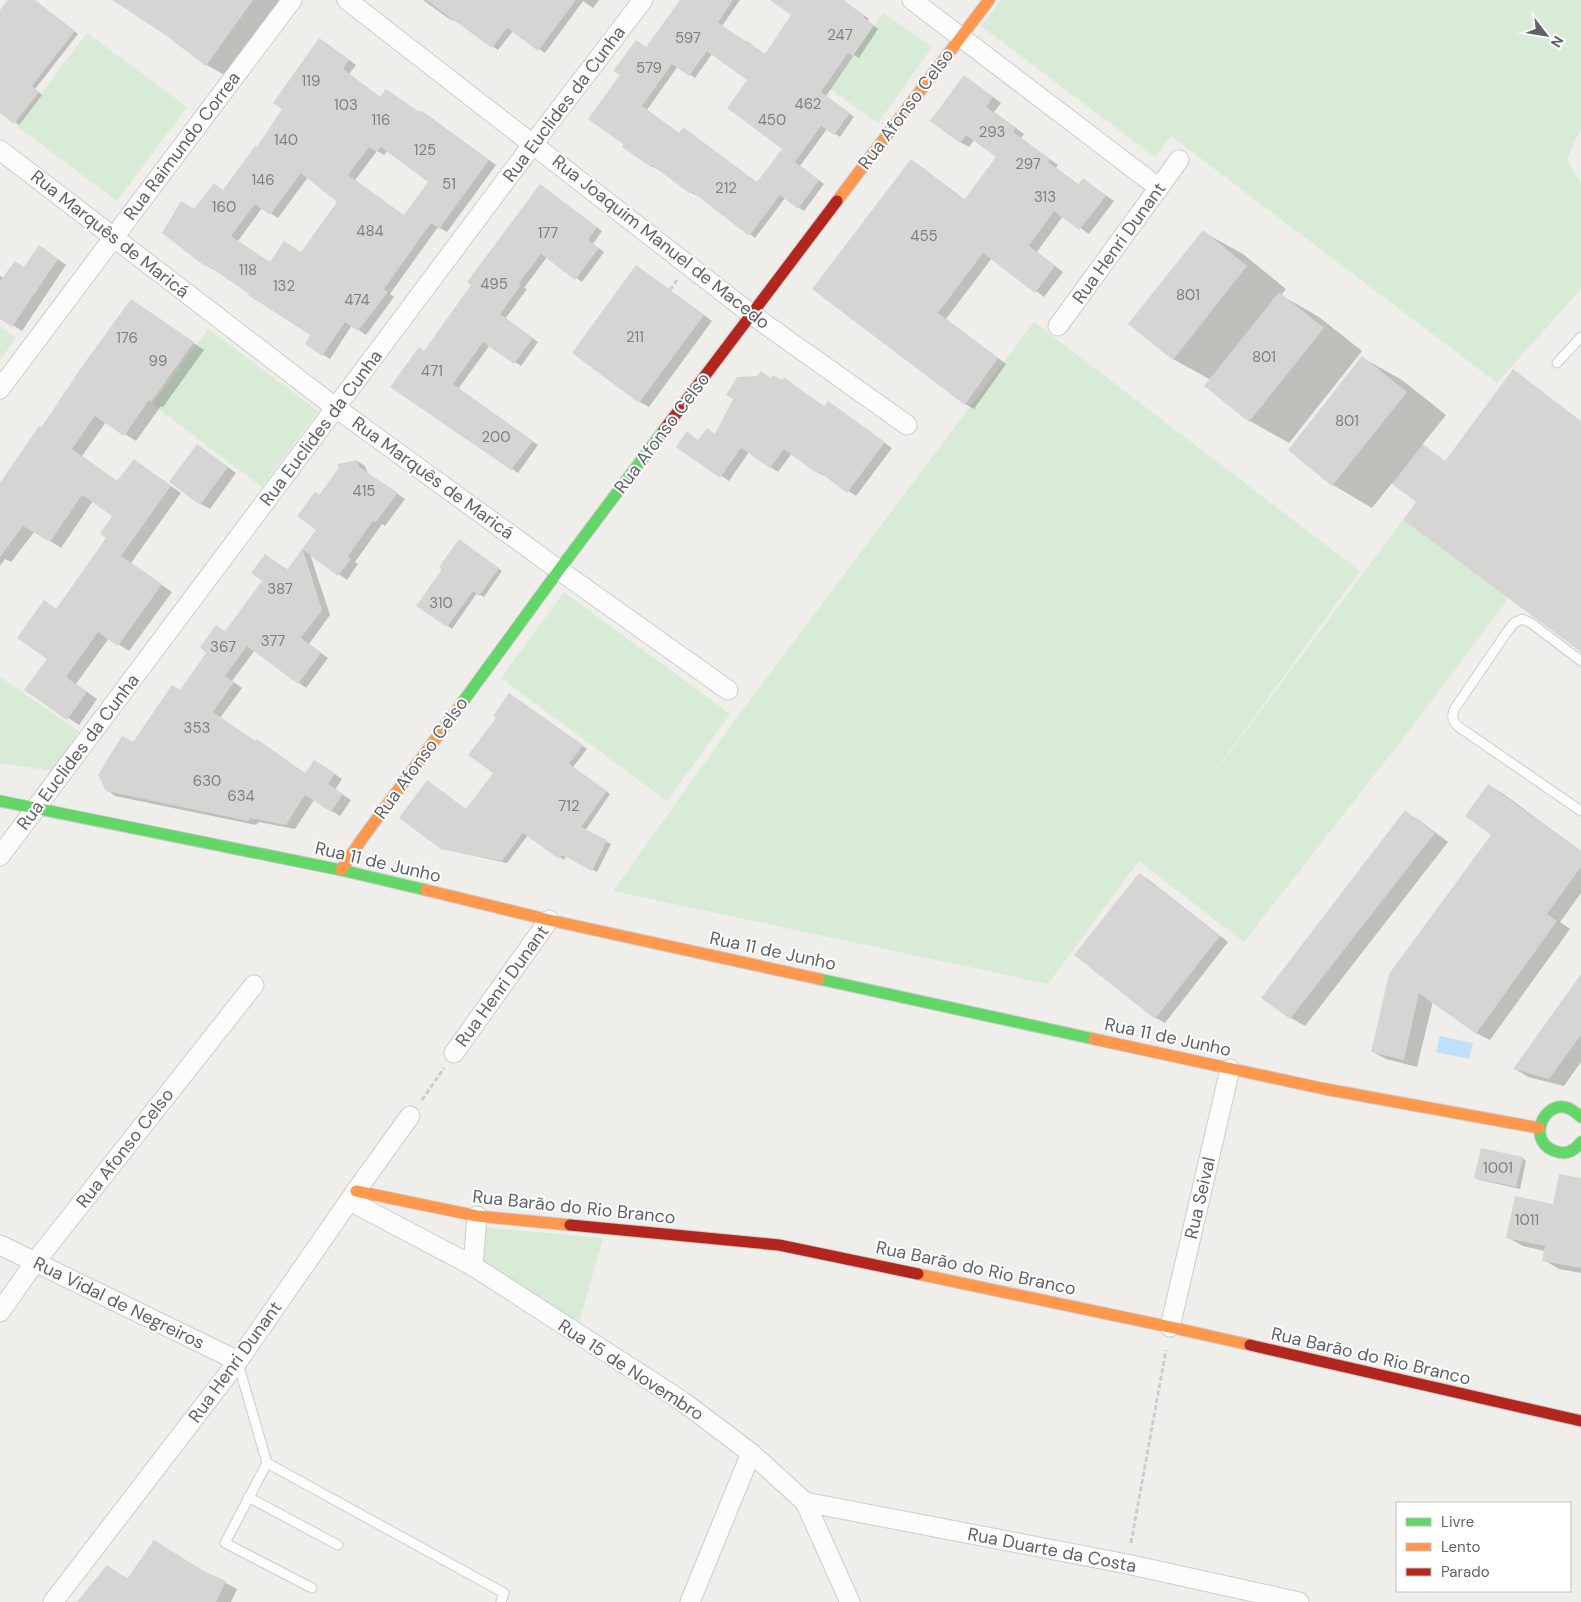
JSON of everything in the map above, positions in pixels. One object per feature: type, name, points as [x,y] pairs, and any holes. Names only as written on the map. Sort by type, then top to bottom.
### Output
[{"type":"street","name":"Rua Raimundo Correa","points":[[0,389],[292,0]]},
{"type":"street","name":"Rua Joaquim Manuel de Macedo","points":[[347,0],[751,314],[907,426]]},
{"type":"street","name":"Rua Euclides da Cunha","points":[[0,856],[643,0]]},
{"type":"street","points":[[912,0],[1159,188]]},
{"type":"street","name":"Rua Afonso Celso","points":[[341,870],[373,823],[559,570],[989,0]]},
{"type":"street","name":"Rua Marquês de Maricá","points":[[0,150],[336,408],[728,690]]},
{"type":"street","name":"Rua Henri Dunant","points":[[1058,326],[1179,160]]},
{"type":"street","name":"Rua 11 de Junho","points":[[0,801],[341,870],[549,920],[1230,1069],[1335,1091],[1539,1128]]},
{"type":"street","name":"Rua Henri Dunant","points":[[454,1053],[549,920]]},
{"type":"street","name":"Rua Afonso Celso","points":[[0,1312],[35,1262],[254,986]]},
{"type":"street","name":"Rua Seival","points":[[1170,1327],[1230,1069]]},
{"type":"street","points":[[1581,1117],[1572,1105],[1553,1109],[1546,1113],[1539,1128],[1542,1141],[1552,1151],[1567,1153],[1574,1150],[1581,1142]]},
{"type":"street","name":"Rua Henri Dunant","points":[[54,1602],[238,1361],[410,1116]]},
{"type":"street","name":"Rua Barão do Rio Branco","points":[[353,1196],[477,1216],[779,1244],[1170,1327],[1581,1421]]},
{"type":"street","name":"Rua 15 de Novembro","points":[[353,1196],[473,1266],[682,1401],[751,1453],[805,1502],[850,1602]]},
{"type":"street","points":[[473,1266],[477,1216]]},
{"type":"street","name":"Rua Vidal de Negreiros","points":[[0,1245],[238,1361]]},
{"type":"street","points":[[690,1602],[751,1453]]},
{"type":"street","name":"Rua Duarte da Costa","points":[[805,1502],[1127,1564],[1299,1602]]},
{"type":"lane","points":[[1558,363],[1581,337]]},
{"type":"lane","points":[[1581,661],[1531,623],[1522,620],[1514,623],[1452,714],[1453,720],[1459,727],[1581,811]]},
{"type":"lane","points":[[238,1361],[267,1464],[225,1543],[312,1588]]},
{"type":"lane","points":[[267,1464],[504,1593],[501,1602]]},
{"type":"lane","points":[[248,1497],[338,1544]]},
{"type":"path","points":[[410,1116],[454,1053]]},
{"type":"path","points":[[1127,1564],[1170,1327]]},
{"type":"green space","points":[[1001,0],[1581,0],[1581,128],[1567,160],[1581,183],[1581,289],[1497,383],[1171,136],[1155,157],[981,26]]},
{"type":"green space","points":[[883,13],[932,47],[878,123],[830,89]]},
{"type":"green space","points":[[87,33],[187,107],[117,201],[17,126]]},
{"type":"green space","points":[[1034,322],[1360,571],[1184,814],[1403,520],[1509,598],[1422,714],[1244,942],[1139,861],[1048,984],[613,891],[746,705]]},
{"type":"green space","points":[[0,327],[16,338],[0,360]]},
{"type":"green space","points":[[208,329],[318,411],[262,487],[152,404]]},
{"type":"green space","points":[[564,592],[730,714],[667,801],[501,678]]},
{"type":"green space","points":[[0,677],[79,731],[52,771],[0,763]]},
{"type":"green space","points":[[481,1227],[603,1238],[578,1326],[479,1264]]},
{"type":"water","points":[[1440,1036],[1473,1043],[1469,1059],[1436,1052]]},
{"type":"building","points":[[8,0],[35,0],[75,31],[32,86],[39,92],[14,124],[0,113],[0,10]]},
{"type":"building","points":[[112,0],[253,0],[206,66],[164,34]]},
{"type":"building","points":[[426,0],[576,0],[538,51],[507,28],[492,48]]},
{"type":"building","points":[[680,0],[733,0],[718,22],[765,54],[791,15],[770,0],[843,0],[864,15],[863,17],[874,25],[853,56],[848,53],[821,92],[850,113],[834,135],[821,126],[795,162],[819,180],[798,209],[780,195],[749,236],[691,191],[689,193],[652,165],[651,167],[622,147],[623,144],[588,119],[620,75],[613,71],[636,40],[646,47]],"holes":[[[707,51],[747,80],[727,108],[782,149],[757,182],[683,127],[679,133],[642,106],[672,64],[689,76]]]},
{"type":"building","points":[[319,38],[349,60],[343,69],[380,97],[386,89],[489,160],[439,229],[431,223],[384,289],[388,292],[358,331],[345,322],[322,356],[305,344],[310,335],[248,295],[207,265],[206,267],[162,233],[181,201],[194,209],[214,183],[223,190],[255,146],[257,147],[282,109],[273,103]],"holes":[[[369,147],[377,152],[381,147],[428,182],[404,215],[348,175]],[[301,173],[337,202],[301,252],[284,241],[270,262],[231,236],[255,204],[270,215]]]},
{"type":"building","points":[[964,75],[993,97],[986,107],[1016,128],[1013,132],[1050,159],[1048,162],[1078,185],[1083,178],[1106,196],[1079,230],[1054,211],[1029,246],[1055,266],[1035,293],[983,253],[938,313],[998,358],[965,405],[812,289],[911,159],[964,200],[996,157],[966,135],[960,143],[930,121]]},
{"type":"building","points":[[540,184],[597,227],[588,240],[599,248],[575,280],[541,254],[519,283],[521,285],[500,314],[533,338],[514,364],[483,342],[453,384],[533,441],[511,470],[390,387],[419,347],[424,351],[471,285],[467,282]]},
{"type":"building","points":[[1203,230],[1247,266],[1173,360],[1128,324]]},
{"type":"building","points":[[39,245],[58,259],[12,327],[0,319],[0,281],[15,261],[24,267]]},
{"type":"building","points":[[636,265],[704,315],[639,403],[572,353]]},
{"type":"building","points":[[1279,292],[1324,328],[1249,422],[1204,386]]},
{"type":"building","points":[[131,299],[194,342],[124,436],[95,416],[72,449],[117,481],[134,459],[171,486],[121,556],[162,584],[118,646],[98,632],[66,677],[87,692],[67,720],[24,690],[47,659],[17,638],[44,600],[56,609],[106,538],[100,534],[112,516],[82,495],[50,542],[23,526],[0,557],[0,483],[39,426],[41,428],[83,365]]},
{"type":"building","points":[[1362,356],[1407,392],[1332,486],[1288,450]]},
{"type":"building","points":[[1513,369],[1581,421],[1581,652],[1403,520],[1416,502],[1392,484],[1423,444],[1445,461]]},
{"type":"building","points":[[761,371],[771,378],[773,375],[782,380],[784,377],[824,407],[828,401],[885,442],[847,493],[784,449],[770,468],[741,448],[720,478],[676,447],[687,431],[698,440],[707,428],[715,434],[733,399],[726,395],[737,377],[757,376]]},
{"type":"building","points":[[197,444],[228,467],[200,505],[169,482]]},
{"type":"building","points":[[357,460],[359,467],[398,493],[376,522],[373,521],[348,556],[351,559],[338,576],[303,550],[322,610],[301,638],[321,653],[298,684],[247,646],[225,676],[234,682],[213,712],[255,741],[257,739],[305,773],[314,760],[335,773],[328,784],[343,794],[331,812],[305,795],[286,825],[250,818],[248,821],[106,791],[98,775],[122,736],[133,742],[172,685],[180,690],[206,653],[200,647],[216,625],[225,631],[262,581],[251,573],[265,554],[287,570],[316,530],[297,516],[315,492],[319,495],[338,469],[338,464]]},
{"type":"building","points":[[459,539],[499,568],[479,596],[473,591],[447,627],[416,606],[442,569],[439,567]]},
{"type":"building","points":[[509,693],[583,745],[569,764],[607,791],[581,827],[607,840],[592,871],[562,855],[559,859],[523,833],[502,861],[441,849],[399,818],[427,780],[466,809],[493,773],[468,755],[496,718],[493,716]]},
{"type":"building","points":[[1488,784],[1581,851],[1581,867],[1547,914],[1557,921],[1476,1034],[1419,993],[1404,1060],[1371,1052],[1389,974],[1491,835],[1465,816]]},
{"type":"building","points":[[1405,810],[1435,833],[1290,1019],[1261,998]]},
{"type":"building","points":[[1139,873],[1220,936],[1155,1019],[1074,955]]},
{"type":"building","points":[[1581,974],[1581,1035],[1549,1079],[1513,1069]]},
{"type":"building","points":[[1481,1148],[1523,1157],[1516,1187],[1474,1178]]},
{"type":"building","points":[[1559,1174],[1581,1178],[1581,1268],[1542,1261],[1545,1246],[1506,1238],[1515,1196],[1553,1204]]},
{"type":"building","points":[[154,1540],[202,1570],[226,1581],[216,1602],[77,1602],[107,1565],[127,1579]]},
{"type":"traffic: fast","points":[[462,703],[664,430]]},
{"type":"traffic: fast","points":[[0,801],[341,870],[426,890]]},
{"type":"traffic: fast","points":[[819,979],[1094,1039]]},
{"type":"traffic: fast","points":[[1581,1117],[1568,1108],[1559,1107],[1545,1116],[1541,1123],[1540,1132],[1542,1140],[1548,1147],[1558,1152],[1565,1153],[1571,1151],[1581,1142]]},
{"type":"traffic: slow","points":[[837,201],[989,0]]},
{"type":"traffic: slow","points":[[341,870],[462,703]]},
{"type":"traffic: slow","points":[[426,890],[549,920],[819,979]]},
{"type":"traffic: slow","points":[[1094,1039],[1325,1089],[1539,1128]]},
{"type":"traffic: slow","points":[[356,1191],[477,1216],[570,1225]]},
{"type":"traffic: slow","points":[[918,1274],[1250,1345]]},
{"type":"traffic: jam","points":[[664,430],[837,201]]},
{"type":"traffic: jam","points":[[570,1225],[779,1245],[918,1274]]},
{"type":"traffic: jam","points":[[1250,1345],[1581,1421]]}]
